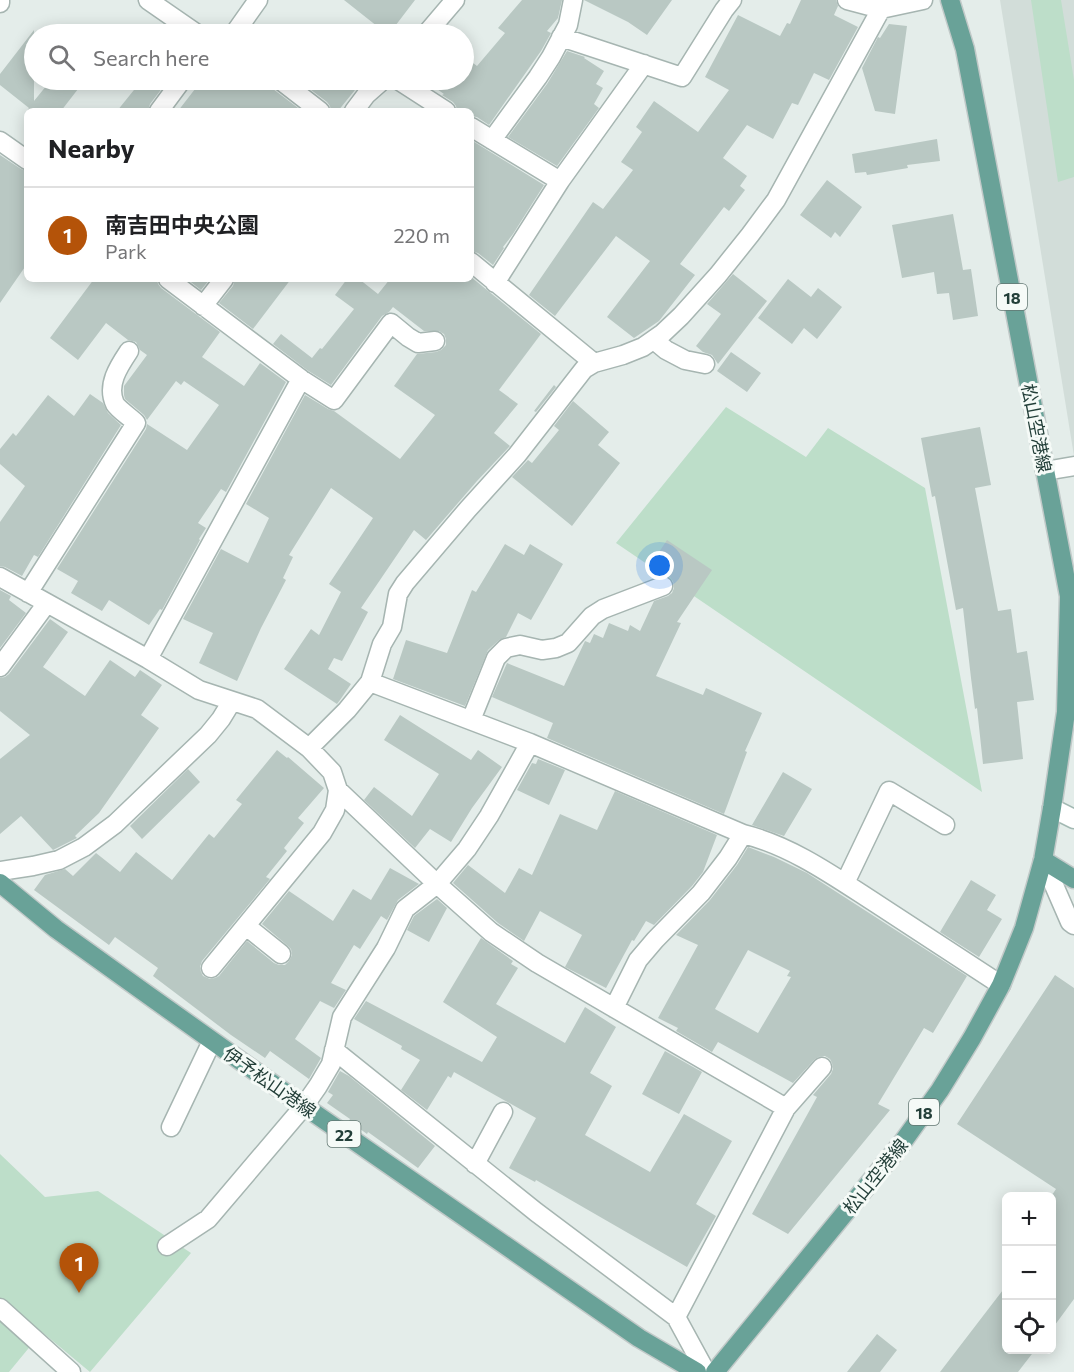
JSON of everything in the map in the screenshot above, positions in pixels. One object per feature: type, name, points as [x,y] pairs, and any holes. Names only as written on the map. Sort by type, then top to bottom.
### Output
[{"type":"main road","name":"松山空港線","points":[[716,1372],[902,1143],[940,1090],[972,1038],[1001,985],[1024,928],[1043,860],[1052,808],[1066,712],[1072,596],[1045,471],[965,49],[950,0]]},
{"type":"main road","points":[[1043,860],[1074,879]]},
{"type":"main road","name":"伊予松山港線","points":[[0,883],[56,929],[304,1106],[639,1338],[697,1372]]},
{"type":"street","points":[[148,0],[182,24]]},
{"type":"street","points":[[241,24],[258,0]]},
{"type":"street","points":[[435,24],[455,0]]},
{"type":"street","points":[[492,140],[551,57],[568,25],[573,0]]},
{"type":"street","points":[[561,37],[682,77],[732,0]]},
{"type":"street","points":[[847,0],[881,9],[923,0]]},
{"type":"street","points":[[309,748],[370,682],[382,644],[392,627],[398,594],[405,584],[517,455],[584,369],[594,363],[623,356],[643,347],[663,333],[718,275],[750,235],[776,200],[881,9]]},
{"type":"street","points":[[495,283],[560,181],[644,64]]},
{"type":"street","points":[[161,108],[175,90]]},
{"type":"street","points":[[292,90],[316,108]]},
{"type":"street","points":[[356,108],[372,90]]},
{"type":"street","points":[[413,90],[441,108]]},
{"type":"street","points":[[474,129],[560,181]]},
{"type":"street","points":[[0,141],[24,157]]},
{"type":"street","points":[[474,265],[594,363]]},
{"type":"street","points":[[172,282],[301,379],[334,400],[391,323],[418,343],[435,341]]},
{"type":"street","points":[[203,306],[222,282]]},
{"type":"street","points":[[654,340],[666,350],[685,360],[705,364]]},
{"type":"street","points":[[28,593],[136,423],[116,404],[112,386],[118,367],[129,351]]},
{"type":"street","points":[[148,659],[301,379]]},
{"type":"street","points":[[1045,471],[1074,466]]},
{"type":"street","points":[[0,577],[199,690],[257,709],[309,748],[332,772],[338,790],[335,810],[322,833],[211,968]]},
{"type":"street","points":[[471,720],[496,658],[506,648],[520,645],[542,650],[568,643],[592,616],[603,609],[663,586]]},
{"type":"street","points":[[0,667],[47,603]]},
{"type":"street","points":[[370,682],[530,743],[743,834],[779,846],[845,883],[1001,985]]},
{"type":"street","points":[[0,871],[59,860],[84,847],[115,824],[208,735],[232,701]]},
{"type":"street","points":[[167,1246],[208,1219],[304,1106],[330,1064],[342,1017],[386,948],[405,909],[437,884],[467,849],[489,816],[530,743]]},
{"type":"street","points":[[338,790],[491,932],[537,963],[786,1108]]},
{"type":"street","points":[[845,883],[889,791],[945,825]]},
{"type":"street","points":[[1052,808],[1074,819]]},
{"type":"street","points":[[614,1008],[638,960],[701,893],[743,834]]},
{"type":"street","points":[[1043,860],[1070,922],[1074,925]]},
{"type":"street","points":[[246,926],[281,954]]},
{"type":"street","points":[[171,1126],[212,1041]]},
{"type":"street","points":[[334,1050],[536,1212],[676,1317],[706,1372]]},
{"type":"street","points":[[676,1317],[786,1108],[822,1067]]},
{"type":"street","points":[[476,1164],[503,1112]]},
{"type":"street","points":[[0,1308],[71,1372]]},
{"type":"shaded area","points":[[1000,0],[1074,0],[1074,456]]},
{"type":"green space","points":[[1031,0],[1061,0],[1074,80],[1074,177],[1058,182]]},
{"type":"green space","points":[[726,407],[806,457],[828,428],[925,488],[982,792],[616,543]]},
{"type":"green space","points":[[0,1154],[45,1197],[98,1191],[191,1253],[90,1372],[42,1332],[9,1372],[0,1372]]},
{"type":"building","points":[[344,0],[415,0],[397,24],[374,24]]},
{"type":"building","points":[[522,0],[562,0],[558,18],[547,31],[551,33],[541,51],[489,125],[474,116],[474,108],[456,108],[453,102],[438,90],[474,90],[474,64],[477,66],[505,33],[498,28]]},
{"type":"building","points":[[584,0],[672,0],[647,35],[628,22]]},
{"type":"building","points":[[801,0],[836,0],[838,6],[834,15],[858,27],[829,80],[814,73],[798,105],[792,103],[773,139],[747,125],[723,158],[747,176],[740,186],[745,190],[729,211],[724,207],[680,264],[695,275],[659,321],[634,338],[607,317],[650,261],[616,236],[555,316],[529,295],[593,202],[603,209],[633,170],[621,162],[642,132],[636,127],[654,101],[698,132],[729,90],[705,77],[738,15],[780,36],[787,23],[790,24]]},
{"type":"building","points":[[889,24],[907,26],[895,114],[875,111],[862,68],[878,37],[880,38]]},
{"type":"building","points":[[24,43],[24,90],[34,90],[34,101],[43,90],[77,90],[63,108],[29,108],[0,85],[0,74]]},
{"type":"building","points":[[567,51],[585,57],[604,71],[596,84],[603,88],[594,104],[599,108],[557,166],[508,137],[547,84]]},
{"type":"building","points":[[134,90],[161,90],[149,108],[119,108]]},
{"type":"building","points":[[194,90],[274,90],[298,108],[180,108]]},
{"type":"building","points":[[311,90],[355,90],[340,108],[330,108],[327,102]]},
{"type":"building","points":[[937,139],[940,161],[907,165],[908,168],[867,175],[866,172],[855,173],[852,154]]},
{"type":"building","points":[[474,142],[544,185],[493,265],[474,252]]},
{"type":"building","points":[[0,155],[24,170],[24,268],[0,303]]},
{"type":"building","points":[[827,180],[862,207],[840,237],[835,232],[831,238],[800,215]]},
{"type":"building","points":[[953,214],[963,270],[971,269],[978,316],[953,320],[949,293],[937,294],[934,272],[902,278],[892,225]]},
{"type":"building","points":[[733,274],[767,301],[718,364],[712,355],[696,346],[721,314],[707,304]]},
{"type":"building","points":[[474,279],[541,334],[499,390],[518,404],[494,433],[510,446],[426,540],[414,530],[361,608],[368,612],[342,661],[334,658],[328,669],[351,684],[337,704],[284,669],[311,629],[319,635],[341,592],[329,584],[373,518],[331,488],[289,555],[293,557],[283,578],[286,580],[237,681],[199,663],[213,633],[183,619],[221,549],[248,563],[269,518],[246,504],[305,395],[334,411],[400,459],[435,415],[394,386],[417,354],[441,350],[446,345],[446,339],[439,331],[424,331],[393,307],[382,316],[331,385],[273,344],[281,334],[312,358],[354,309],[335,295],[345,282],[363,282],[378,294],[388,282],[474,282]]},
{"type":"building","points":[[788,279],[811,297],[818,288],[842,307],[817,339],[804,328],[792,344],[758,318]]},
{"type":"building","points":[[92,282],[158,282],[161,288],[220,332],[202,357],[244,386],[260,363],[286,382],[226,492],[221,489],[198,523],[206,528],[162,610],[160,609],[149,625],[109,600],[102,611],[71,593],[78,581],[57,569],[147,424],[187,450],[219,405],[184,381],[181,385],[176,381],[147,420],[125,399],[124,395],[124,386],[147,355],[140,350],[136,342],[128,340],[106,323],[78,360],[50,338]]},
{"type":"building","points":[[191,282],[208,282],[201,290]]},
{"type":"building","points":[[234,282],[289,282],[253,329],[219,303]]},
{"type":"building","points":[[731,352],[761,373],[747,392],[717,371]]},
{"type":"building","points":[[554,385],[556,387],[536,412],[534,411]]},
{"type":"building","points":[[90,394],[103,403],[108,413],[121,425],[38,557],[34,555],[22,576],[0,566],[0,522],[25,486],[0,464],[0,449],[13,433],[16,436],[48,395],[74,416]]},
{"type":"building","points":[[573,401],[609,432],[598,445],[620,463],[572,526],[512,477],[528,460],[532,463],[559,430],[554,426]]},
{"type":"building","points":[[980,427],[991,485],[975,488],[998,611],[1011,609],[1017,653],[1027,651],[1034,700],[1017,702],[1023,759],[983,764],[963,608],[956,610],[935,496],[932,497],[921,438]]},
{"type":"building","points":[[667,540],[712,570],[677,622],[681,623],[656,676],[703,695],[706,688],[762,713],[745,751],[747,752],[724,814],[547,738],[553,723],[492,697],[507,663],[564,686],[585,641],[590,643],[594,634],[603,638],[609,623],[628,631],[630,625],[640,631],[654,601],[668,596],[674,588],[670,577],[658,576],[648,569]]},
{"type":"building","points":[[505,544],[524,555],[530,544],[563,564],[531,620],[518,613],[506,637],[488,650],[465,706],[393,679],[406,640],[447,653],[472,590],[476,592]]},
{"type":"building","points":[[0,590],[11,596],[9,600],[26,613],[0,648]]},
{"type":"building","points":[[50,619],[68,632],[43,667],[85,696],[110,660],[135,677],[140,670],[162,685],[141,715],[159,728],[99,813],[75,836],[77,838],[53,850],[21,816],[0,834],[0,759],[30,735],[0,711],[0,678],[9,674]]},
{"type":"building","points":[[400,715],[471,760],[478,750],[502,767],[451,842],[430,829],[415,848],[364,800],[374,787],[412,816],[439,774],[384,740]]},
{"type":"building","points":[[277,750],[324,788],[298,818],[304,823],[284,848],[287,851],[266,877],[270,879],[202,961],[200,967],[203,976],[210,979],[219,976],[247,941],[274,963],[285,965],[292,955],[291,949],[262,924],[289,891],[333,921],[353,889],[371,900],[390,868],[419,884],[398,900],[387,920],[381,916],[360,949],[354,945],[331,983],[346,990],[334,1008],[320,1001],[295,1039],[321,1058],[309,1079],[270,1051],[265,1058],[231,1035],[153,976],[158,968],[115,937],[109,945],[34,890],[45,875],[65,869],[73,876],[96,853],[120,872],[136,852],[172,880],[209,834],[214,838],[242,804],[236,800]]},
{"type":"building","points":[[538,759],[565,770],[549,805],[517,790],[532,763],[536,764]]},
{"type":"building","points":[[188,769],[200,782],[142,839],[130,826]]},
{"type":"building","points":[[783,772],[812,789],[784,836],[752,825]]},
{"type":"building","points":[[615,791],[717,835],[703,872],[654,925],[646,921],[634,941],[632,940],[606,988],[565,967],[582,935],[540,911],[524,941],[498,923],[453,883],[468,865],[505,893],[519,868],[532,875],[560,814],[597,830]]},
{"type":"building","points":[[748,847],[774,857],[807,873],[967,976],[933,1033],[924,1028],[878,1104],[890,1110],[788,1234],[752,1214],[817,1097],[813,1095],[831,1074],[833,1069],[830,1059],[825,1056],[818,1057],[793,1083],[718,1042],[712,1052],[676,1031],[678,1028],[658,1018],[698,945],[676,935],[710,900]],"holes":[[[748,950],[790,971],[787,976],[791,977],[758,1033],[715,1009]]]},
{"type":"building","points":[[971,880],[996,895],[987,910],[1002,919],[979,957],[940,932]]},
{"type":"building","points":[[437,899],[447,908],[429,942],[407,930],[414,916]]},
{"type":"building","points":[[481,938],[513,961],[511,964],[518,968],[496,1004],[565,1043],[585,1007],[616,1027],[590,1073],[612,1086],[585,1135],[650,1172],[684,1114],[732,1141],[696,1204],[716,1216],[687,1267],[536,1180],[535,1182],[509,1168],[536,1118],[454,1072],[451,1078],[448,1076],[427,1110],[401,1090],[420,1060],[401,1049],[402,1046],[354,1019],[366,1001],[482,1062],[497,1037],[443,1002]]},
{"type":"building","points":[[1055,975],[1074,988],[1074,1299],[1056,1324],[1056,1192],[1054,1192],[1056,1189],[957,1124]]},
{"type":"building","points":[[665,1051],[702,1072],[679,1114],[642,1094]]},
{"type":"building","points":[[340,1071],[435,1146],[418,1168],[368,1132],[367,1134],[327,1103],[333,1095],[328,1092]]},
{"type":"building","points":[[1002,1291],[1002,1354],[1032,1354],[1018,1372],[940,1372]]},
{"type":"building","points":[[877,1334],[897,1350],[880,1372],[847,1372]]},
{"type":"place","name":"南吉田中央公園","points":[[79,1293]]}]
